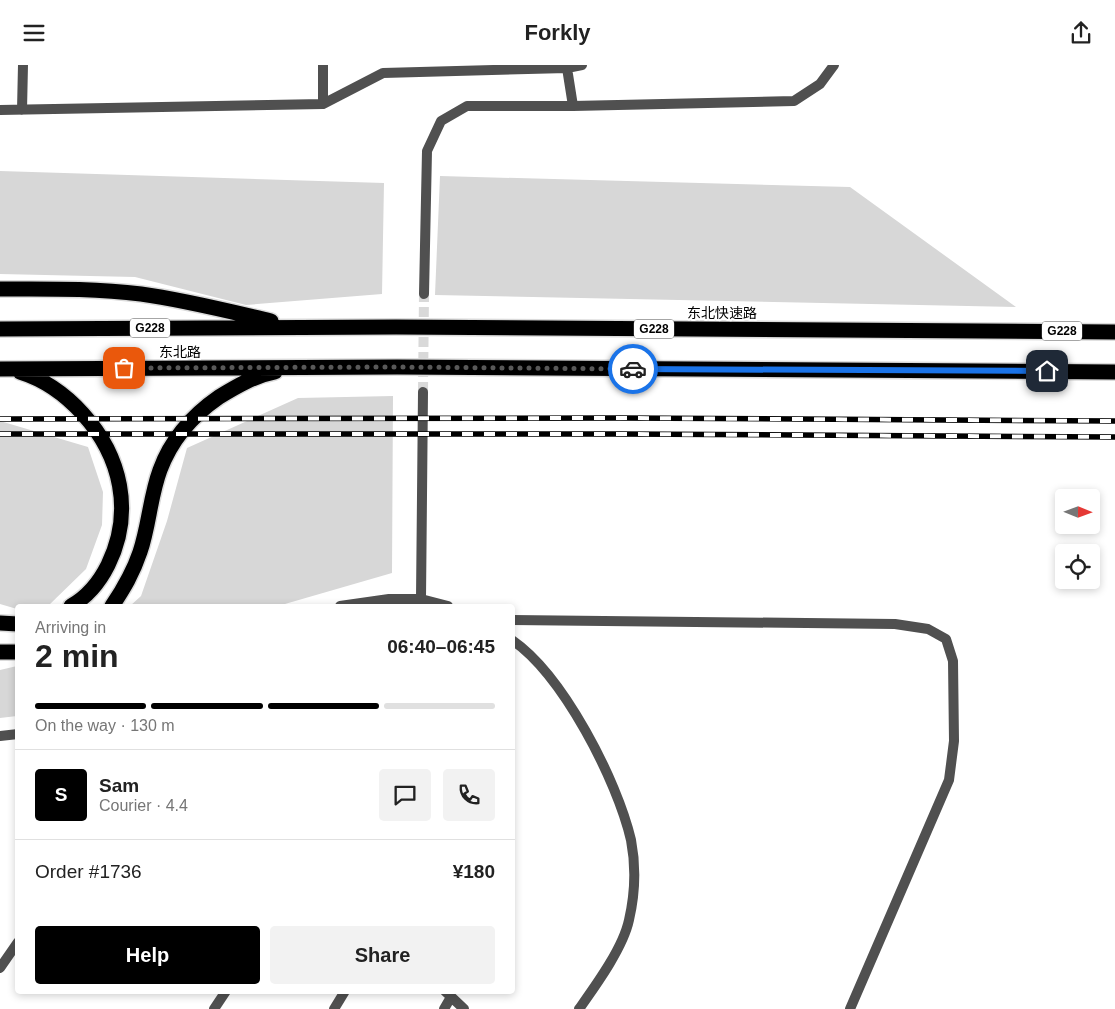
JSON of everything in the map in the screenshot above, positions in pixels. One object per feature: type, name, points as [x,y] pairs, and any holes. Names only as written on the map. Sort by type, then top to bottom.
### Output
[{"type":"highway","points":[[0,289],[98,290],[141,294],[183,301],[300,327]]},
{"type":"highway","name":"东北路","points":[[0,329],[300,327]]},
{"type":"highway","name":"东北快速路","points":[[300,327],[1115,332]]},
{"type":"highway","points":[[113,604],[129,580],[140,551],[160,471],[172,445],[189,422],[212,402],[240,384],[268,374],[301,367],[1115,372]]},
{"type":"highway","name":"东北路","points":[[4,369],[301,367]]},
{"type":"highway","points":[[4,369],[42,380],[56,388],[76,406],[95,427],[110,453],[120,482],[122,515],[116,550],[102,578],[74,604]]},
{"type":"highway","points":[[0,623],[15,624]]},
{"type":"highway","points":[[0,652],[15,652]]},
{"type":"street","points":[[22,110],[23,65]]},
{"type":"street","points":[[322,104],[323,65]]},
{"type":"street","points":[[0,110],[322,104],[383,73],[567,68],[582,65]]},
{"type":"street","points":[[424,294],[427,151],[440,121],[467,106],[794,101],[820,84],[834,65]]},
{"type":"street","points":[[567,68],[573,105]]},
{"type":"street","points":[[421,599],[424,392]]},
{"type":"street","points":[[354,604],[389,599],[421,599],[440,604]]},
{"type":"street","points":[[515,620],[895,624],[928,629],[946,639],[952,661],[954,741],[949,780],[850,1009]]},
{"type":"street","points":[[515,643],[546,671],[570,706],[592,744],[618,801],[631,841],[634,867],[633,896],[629,922],[617,950],[601,978],[579,1009]]},
{"type":"street","points":[[0,736],[15,734]]},
{"type":"street","points":[[0,968],[15,946]]},
{"type":"street","points":[[214,1009],[224,994]]},
{"type":"street","points":[[334,1009],[343,994]]},
{"type":"street","points":[[444,1009],[448,994],[464,1009]]},
{"type":"shaded area","points":[[0,171],[384,183],[382,294],[246,305],[135,277],[0,274]]},
{"type":"shaded area","points":[[440,176],[850,187],[1016,307],[435,295]]},
{"type":"shaded area","points":[[393,396],[392,573],[285,604],[132,604],[141,596],[167,521],[187,448],[298,398]]},
{"type":"shaded area","points":[[0,421],[88,447],[103,492],[102,525],[86,569],[50,604],[15,604],[15,608],[0,604]]},
{"type":"shaded area","points":[[15,666],[15,716],[0,718],[0,670]]},
{"type":"tunnel","points":[[423,392],[424,294]]},
{"type":"railway","points":[[0,419],[620,418],[1115,421]]},
{"type":"railway","points":[[0,434],[620,434],[1115,437]]},
{"type":"way so far","points":[[124,368],[397,367],[633,369]]},
{"type":"route","points":[[633,369],[1047,371]]}]
